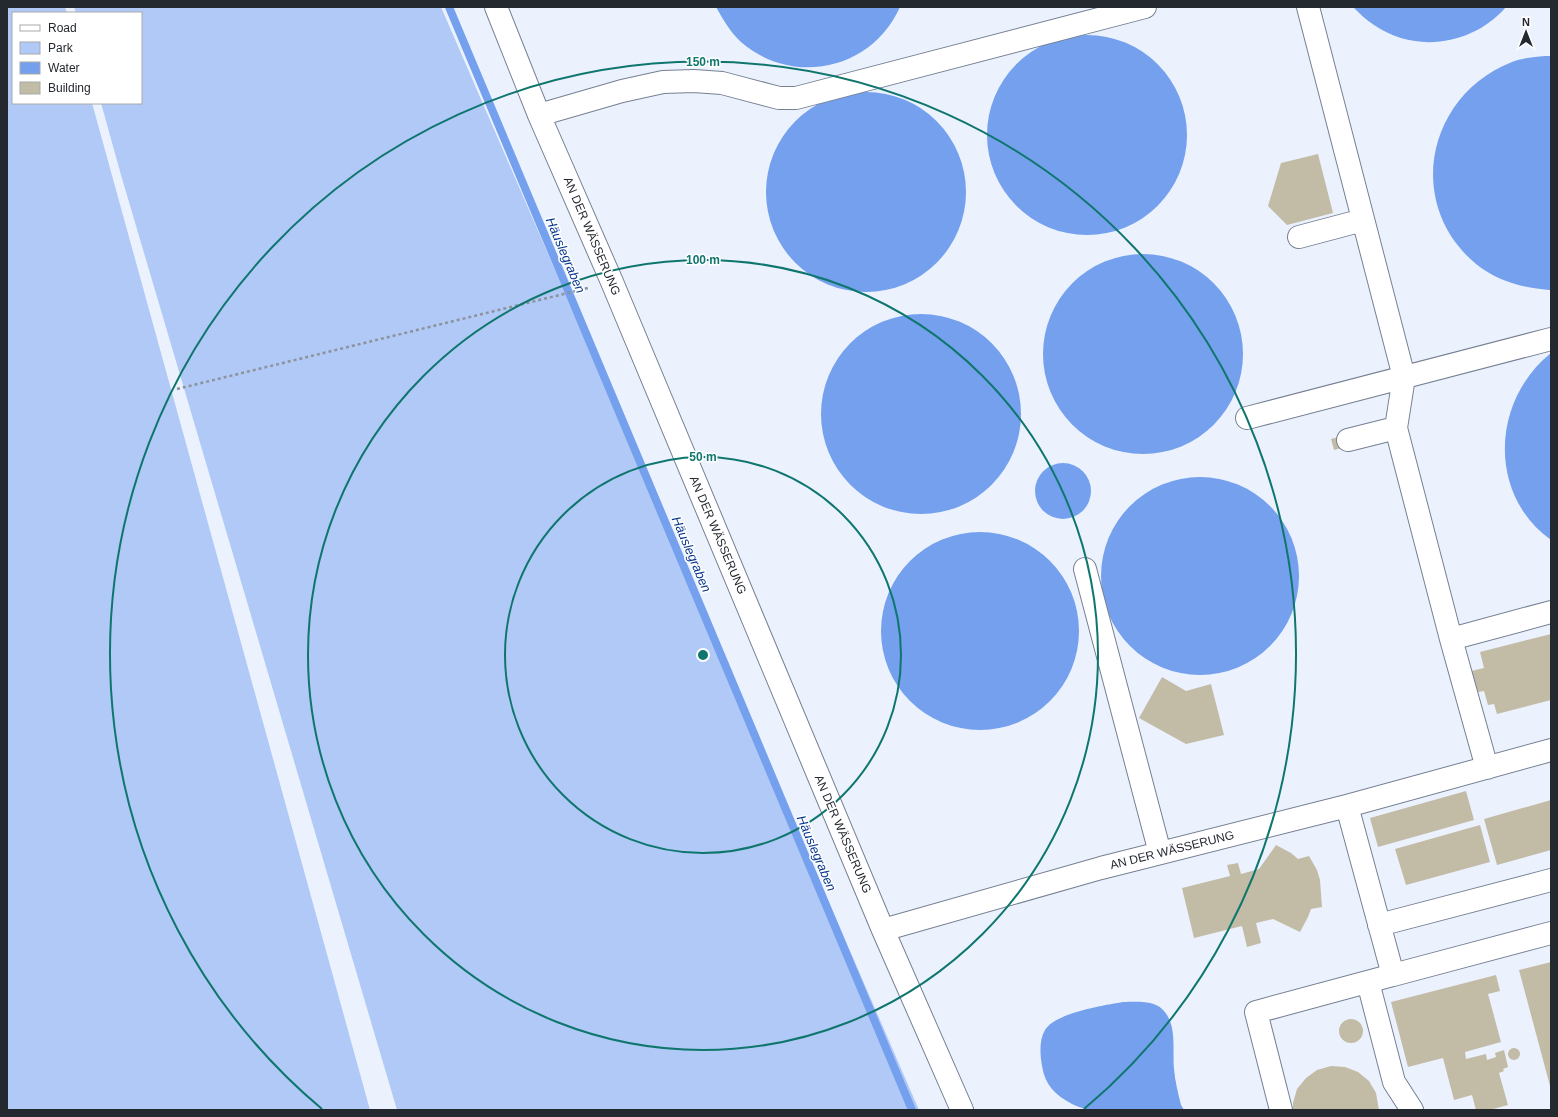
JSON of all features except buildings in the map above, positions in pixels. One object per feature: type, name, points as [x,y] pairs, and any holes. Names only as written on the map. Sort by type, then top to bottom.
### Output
[{"type":"street","name":"AN DER WÄSSERUNG","points":[[496,7],[539,116],[612,282],[883,930],[962,1110]]},
{"type":"street","points":[[539,116],[622,91],[663,82],[694,81],[722,83],[780,98],[796,98],[1145,7]]},
{"type":"street","points":[[1308,7],[1404,377],[1396,428],[1451,639],[1487,768]]},
{"type":"street","points":[[1299,237],[1363,220]]},
{"type":"street","points":[[1247,418],[1551,339]]},
{"type":"street","points":[[1348,440],[1396,428]]},
{"type":"street","points":[[1085,569],[1160,853]]},
{"type":"street","points":[[1451,639],[1551,612]]},
{"type":"street","name":"AN DER WÄSSERUNG","points":[[883,930],[1094,870],[1347,806],[1551,750]]},
{"type":"street","points":[[1347,806],[1392,975]]},
{"type":"street","points":[[1379,926],[1551,880]]},
{"type":"street","points":[[1281,1110],[1256,1012],[1551,933]]},
{"type":"street","points":[[1368,982],[1394,1082],[1412,1110]]},
{"type":"path","points":[[177,388],[576,290]]},
{"type":"green space","points":[[7,7],[65,7],[67,12],[12,12],[12,104],[92,104],[370,1110],[7,1110]]},
{"type":"green space","points":[[74,7],[441,7],[919,1110],[397,1110],[101,104],[142,104],[142,12],[76,12]]},
{"type":"water","points":[[716,7],[900,7],[887,28],[871,45],[851,58],[830,65],[807,67],[784,64],[762,56],[741,42],[733,34]]},
{"type":"water","points":[[1353,7],[1506,7],[1493,20],[1477,30],[1461,37],[1443,41],[1426,42],[1408,40],[1390,34],[1371,23]]},
{"type":"water","points":[[1087,35],[1106,37],[1134,47],[1150,58],[1164,72],[1175,88],[1179,97],[1185,116],[1187,135],[1185,154],[1175,182],[1164,198],[1150,212],[1134,223],[1125,227],[1106,233],[1087,235],[1068,233],[1040,223],[1024,212],[1010,198],[999,182],[995,173],[989,154],[987,135],[989,116],[999,88],[1010,72],[1024,58],[1040,47],[1049,43],[1068,37]]},
{"type":"water","points":[[1551,56],[1551,290],[1511,283],[1493,275],[1476,264],[1453,239],[1439,212],[1433,182],[1435,153],[1444,125],[1460,99],[1483,78],[1512,62]]},
{"type":"water","points":[[866,92],[885,94],[913,104],[929,115],[943,129],[954,145],[958,154],[964,173],[966,192],[964,211],[954,239],[943,255],[929,269],[913,280],[904,284],[885,290],[866,292],[847,290],[819,280],[803,269],[789,255],[778,239],[774,230],[768,211],[766,192],[768,173],[778,145],[789,129],[803,115],[819,104],[828,100],[847,94]]},
{"type":"water","points":[[1143,254],[1162,256],[1190,266],[1206,277],[1220,291],[1231,307],[1235,316],[1241,335],[1243,354],[1241,373],[1231,401],[1220,417],[1206,431],[1190,442],[1181,446],[1162,452],[1143,454],[1124,452],[1096,442],[1080,431],[1066,417],[1055,401],[1051,392],[1045,373],[1043,354],[1045,335],[1055,307],[1066,291],[1080,277],[1096,266],[1105,262],[1124,256]]},
{"type":"water","points":[[921,314],[940,316],[968,326],[984,337],[998,351],[1009,367],[1013,376],[1019,395],[1021,414],[1019,433],[1009,461],[998,477],[984,491],[968,502],[959,506],[940,512],[921,514],[902,512],[874,502],[858,491],[844,477],[833,461],[829,452],[823,433],[821,414],[823,395],[833,367],[844,351],[858,337],[874,326],[883,322],[902,316]]},
{"type":"water","points":[[1551,353],[1551,540],[1530,521],[1516,498],[1507,473],[1505,447],[1508,421],[1517,396],[1531,373]]},
{"type":"water","points":[[1063,463],[1074,465],[1083,471],[1089,480],[1091,491],[1089,502],[1083,511],[1074,517],[1063,519],[1052,517],[1043,511],[1037,502],[1035,491],[1037,480],[1043,471],[1052,465]]},
{"type":"water","points":[[1200,477],[1219,479],[1238,485],[1255,494],[1270,506],[1282,521],[1291,538],[1297,557],[1299,576],[1297,595],[1291,614],[1282,631],[1270,646],[1255,658],[1238,667],[1219,673],[1200,675],[1181,673],[1162,667],[1145,658],[1130,646],[1118,631],[1109,614],[1103,595],[1101,576],[1103,557],[1109,538],[1118,521],[1130,506],[1145,494],[1162,485],[1181,479]]},
{"type":"water","points":[[980,532],[999,534],[1018,540],[1035,549],[1050,561],[1062,576],[1071,593],[1077,612],[1079,631],[1077,650],[1071,669],[1062,686],[1050,701],[1035,713],[1018,722],[999,728],[980,730],[961,728],[942,722],[925,713],[910,701],[898,686],[889,669],[883,650],[881,631],[883,612],[889,593],[898,576],[910,561],[925,549],[942,540],[961,534]]},
{"type":"water","points":[[1123,1002],[1144,1002],[1154,1004],[1162,1009],[1167,1015],[1172,1030],[1176,1082],[1181,1105],[1184,1110],[1085,1109],[1066,1101],[1048,1084],[1043,1073],[1040,1052],[1043,1034],[1050,1024],[1069,1014]]},
{"type":"waterway","name":"Häuslegraben","points":[[449,7],[912,1110]]}]
